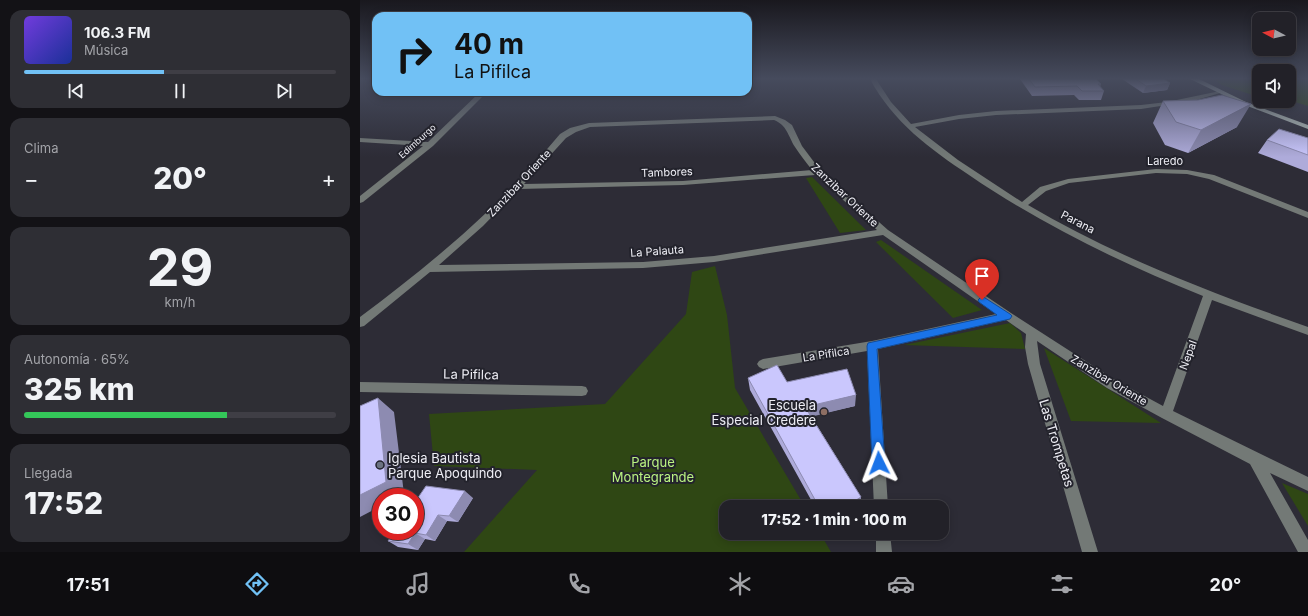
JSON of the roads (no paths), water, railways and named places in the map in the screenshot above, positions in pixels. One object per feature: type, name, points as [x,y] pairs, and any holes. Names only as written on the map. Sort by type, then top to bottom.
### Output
[{"type":"main road","points":[[1251,105],[1308,127]]},
{"type":"street","name":"Edimburgo","points":[[360,200],[430,144],[471,105]]},
{"type":"street","name":"Parana","points":[[889,105],[910,126],[945,156],[1022,206],[1086,240],[1124,258],[1209,295],[1308,331]]},
{"type":"street","points":[[910,126],[968,116],[1161,105]]},
{"type":"street","name":"Zanzibar Oriente","points":[[360,323],[429,269],[480,224],[518,187],[563,136],[573,130],[589,125],[775,118],[789,127],[798,146],[817,172],[885,232],[1007,316],[1112,384],[1166,414],[1254,459],[1308,484]]},
{"type":"street","points":[[360,140],[430,144]]},
{"type":"street","name":"Laredo","points":[[1022,206],[1043,189],[1068,181],[1156,171],[1186,172],[1211,177],[1308,215]]},
{"type":"street","name":"Tambores","points":[[518,187],[683,183],[817,172]]},
{"type":"street","name":"La Palauta","points":[[429,269],[651,265],[714,259],[885,232]]},
{"type":"street","name":"Nepal","points":[[1166,414],[1209,295]]},
{"type":"street","name":"La Pifilca","points":[[763,364],[872,346],[1007,316]]},
{"type":"street","name":"Las Trompetas","points":[[1032,332],[1031,347],[1034,364],[1090,552]]},
{"type":"street","points":[[872,346],[881,500]]},
{"type":"street","name":"La Pifilca","points":[[360,387],[582,391]]},
{"type":"street","points":[[1254,459],[1306,552]]},
{"type":"street","points":[[883,540],[884,552]]},
{"type":"place","name":"Escuela Especial Credere","points":[[824,412]]},
{"type":"place","name":"Iglesia Bautista Parque Apoquindo","points":[[380,465]]},
{"type":"park label","name":"Parque Montegrande","points":[[653,470]]}]
